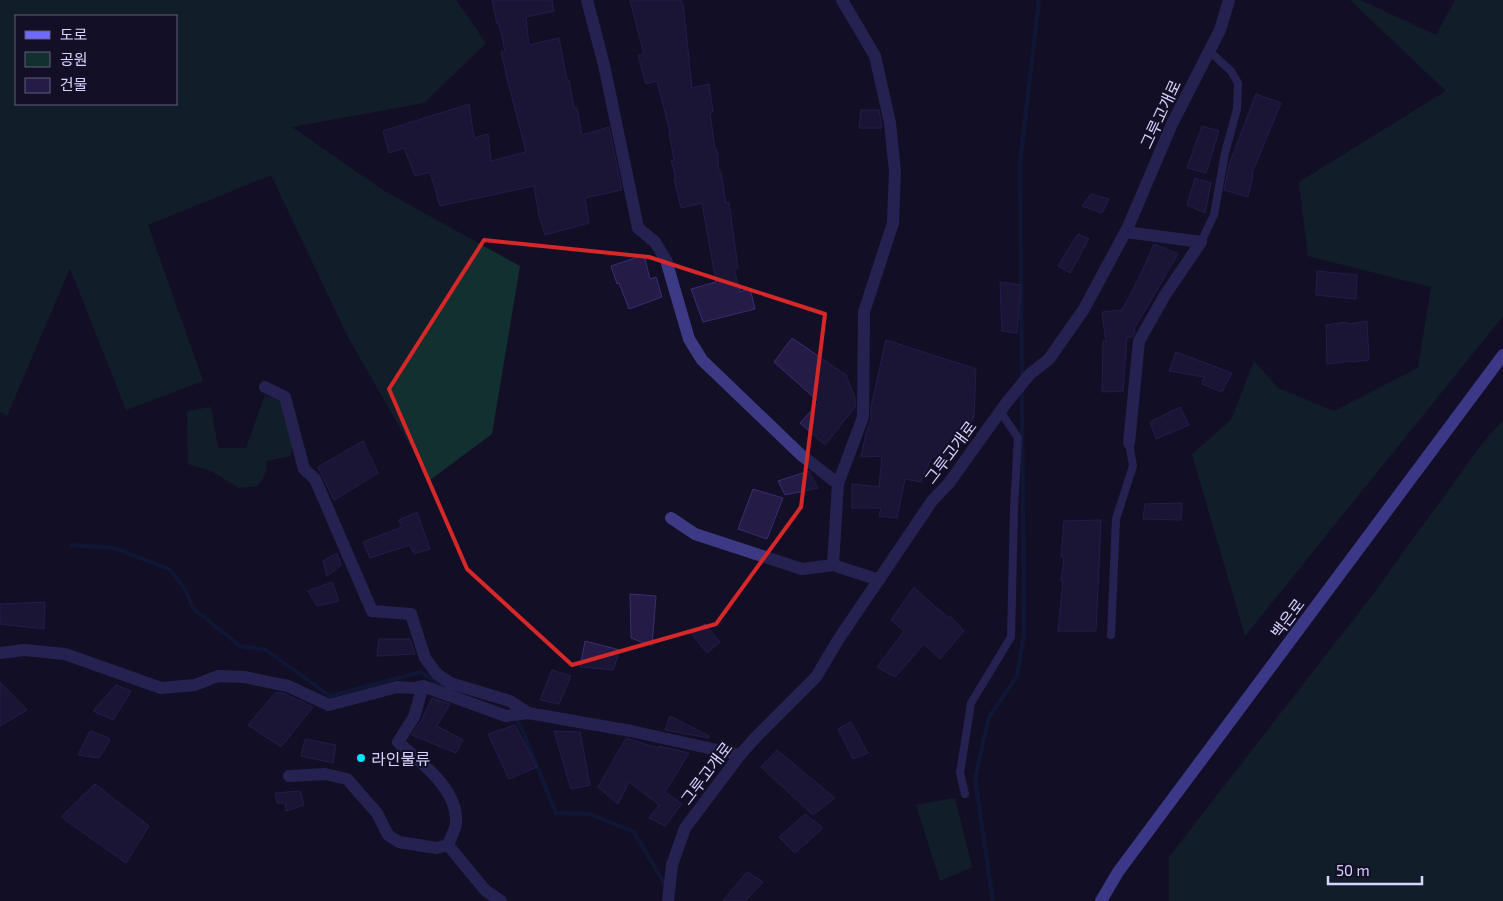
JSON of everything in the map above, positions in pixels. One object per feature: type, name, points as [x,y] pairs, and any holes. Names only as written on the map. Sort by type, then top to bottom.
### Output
[{"type":"main road","name":"백은로","points":[[1101,901],[1118,872],[1503,355]]},
{"type":"street","points":[[587,0],[604,66],[638,228],[655,242],[666,260],[689,339],[702,360],[800,454],[838,484]]},
{"type":"street","points":[[833,565],[838,484],[863,417],[864,312],[893,223],[895,171],[890,123],[875,56],[842,0]]},
{"type":"street","name":"그루고개로","points":[[668,896],[672,865],[685,828],[740,755],[816,677],[838,640],[932,501],[949,483],[1003,407],[1030,374],[1049,359],[1084,309],[1126,232],[1172,124],[1220,30],[1229,0]]},
{"type":"street","points":[[1126,232],[1201,242],[1165,295],[1139,342],[1129,443]]},
{"type":"street","points":[[266,387],[285,397],[304,469],[315,479],[372,611],[411,614],[425,658],[437,674],[450,683],[510,701],[525,714]]},
{"type":"street","points":[[671,518],[695,534],[802,569],[833,565],[879,580]]},
{"type":"street","points":[[0,653],[24,650],[64,654],[162,688],[194,684],[218,676],[244,677],[288,686],[329,705],[397,687],[414,688],[422,686],[506,716],[525,714],[631,731],[740,755]]},
{"type":"street","points":[[422,686],[414,717],[398,742],[439,779],[454,804],[456,824],[448,845]]},
{"type":"street","points":[[289,776],[325,774],[348,779],[377,813],[388,835],[399,842],[417,845],[436,848],[448,845]]},
{"type":"street","points":[[448,845],[485,890],[501,901]]},
{"type":"lane","points":[[1201,242],[1214,215],[1225,153],[1237,109],[1238,83],[1232,71],[1209,51]]},
{"type":"lane","points":[[965,794],[960,772],[971,703],[1011,637],[1014,509],[1018,438],[1003,407]]},
{"type":"lane","points":[[1111,635],[1116,519],[1133,466],[1129,443]]},
{"type":"highlighted area","points":[[484,240],[649,257],[825,314],[801,507],[716,624],[572,665],[467,569],[389,389]]},
{"type":"green space","points":[[0,0],[456,0],[486,43],[424,103],[292,127],[384,191],[520,266],[492,434],[430,480],[348,337],[271,175],[148,225],[203,381],[126,410],[70,268],[7,416],[0,412]]},
{"type":"green space","points":[[1350,0],[1360,0],[1436,35],[1455,0],[1503,0],[1503,316],[1245,636],[1192,454],[1231,420],[1254,361],[1278,388],[1334,411],[1418,368],[1431,287],[1308,256],[1299,182],[1446,91]]},
{"type":"green space","points":[[265,395],[282,402],[294,445],[290,456],[267,461],[266,472],[258,486],[239,488],[211,471],[188,464],[187,411],[211,407],[218,448],[246,448]]},
{"type":"green space","points":[[1503,420],[1503,901],[1169,901],[1169,857],[1368,601],[1482,444]]},
{"type":"green space","points":[[955,798],[972,867],[940,881],[916,805]]},
{"type":"building","points":[[492,0],[552,0],[554,11],[526,17],[529,45],[559,38],[567,80],[569,80],[574,108],[577,108],[582,135],[609,127],[622,190],[585,198],[589,223],[545,235],[534,186],[440,206],[430,172],[415,176],[404,148],[389,153],[383,131],[469,104],[474,138],[488,134],[491,161],[526,152],[507,78],[501,51],[505,51]]},
{"type":"building","points":[[630,0],[681,0],[681,4],[683,4],[692,88],[709,84],[713,112],[710,113],[715,149],[717,149],[719,172],[721,172],[726,203],[729,202],[738,268],[734,269],[740,292],[750,288],[755,309],[703,322],[691,289],[716,282],[702,203],[681,208],[671,161],[674,160],[670,132],[657,81],[646,84],[638,55],[644,54]]},
{"type":"building","points":[[1256,94],[1281,103],[1252,173],[1248,197],[1224,190],[1229,165]]},
{"type":"building","points":[[861,110],[879,110],[882,128],[859,128]]},
{"type":"building","points":[[1202,126],[1219,131],[1206,173],[1187,168]]},
{"type":"building","points":[[1195,178],[1211,183],[1205,213],[1187,205]]},
{"type":"building","points":[[1091,194],[1109,199],[1102,213],[1082,206]]},
{"type":"building","points":[[1078,234],[1089,239],[1070,273],[1058,266]]},
{"type":"building","points":[[1154,244],[1178,254],[1134,329],[1135,332],[1132,337],[1127,337],[1123,391],[1102,392],[1103,341],[1106,342],[1102,312],[1122,310]]},
{"type":"building","points":[[644,255],[650,279],[656,277],[662,297],[629,309],[611,266]]},
{"type":"building","points":[[1317,271],[1357,275],[1356,299],[1316,295]]},
{"type":"building","points":[[1000,282],[1021,285],[1017,333],[1002,331]]},
{"type":"building","points":[[1367,321],[1369,360],[1327,364],[1326,325]]},
{"type":"building","points":[[792,338],[846,375],[855,398],[855,407],[825,445],[800,423],[819,402],[774,362]]},
{"type":"building","points":[[886,340],[976,369],[974,418],[943,460],[932,456],[921,482],[905,479],[897,518],[879,516],[881,508],[852,508],[852,484],[879,487],[882,456],[861,457],[871,420],[871,407]]},
{"type":"building","points":[[1176,352],[1232,373],[1222,392],[1202,384],[1204,377],[1169,371]]},
{"type":"building","points":[[1180,407],[1189,425],[1156,439],[1150,422]]},
{"type":"building","points":[[363,441],[378,473],[334,500],[318,467]]},
{"type":"building","points":[[809,471],[818,488],[785,495],[778,481]]},
{"type":"building","points":[[753,489],[783,498],[767,539],[738,529]]},
{"type":"building","points":[[1182,503],[1181,520],[1143,519],[1145,504]]},
{"type":"building","points":[[417,512],[430,549],[414,554],[410,545],[370,558],[363,542],[402,527],[399,520]]},
{"type":"building","points":[[1101,520],[1096,631],[1058,631],[1063,581],[1061,581],[1064,557],[1061,557],[1064,521]]},
{"type":"building","points":[[337,553],[341,565],[327,576],[323,561]]},
{"type":"building","points":[[332,582],[339,601],[317,606],[308,591]]},
{"type":"building","points":[[914,587],[949,618],[950,616],[964,631],[940,659],[924,644],[895,677],[877,667],[904,631],[891,620]]},
{"type":"building","points":[[630,594],[656,596],[652,646],[631,638]]},
{"type":"building","points":[[45,602],[44,629],[0,624],[0,604]]},
{"type":"building","points":[[705,624],[720,642],[707,653],[691,633]]},
{"type":"building","points":[[379,639],[410,639],[415,654],[377,656]]},
{"type":"building","points":[[585,641],[620,650],[613,670],[580,667]]},
{"type":"building","points":[[552,670],[571,676],[559,704],[540,700]]},
{"type":"building","points":[[0,682],[27,710],[0,726]]},
{"type":"building","points":[[116,685],[131,691],[113,720],[93,711]]},
{"type":"building","points":[[276,692],[285,694],[313,707],[281,747],[248,725]]},
{"type":"building","points":[[432,698],[450,704],[437,726],[463,740],[456,753],[412,735]]},
{"type":"building","points":[[670,716],[709,736],[709,738],[665,730]]},
{"type":"building","points":[[851,722],[868,753],[853,759],[838,729]]},
{"type":"building","points":[[515,725],[537,767],[509,779],[488,734]]},
{"type":"building","points":[[90,731],[109,738],[109,742],[99,758],[78,755]]},
{"type":"building","points":[[554,731],[580,732],[590,785],[571,789]]},
{"type":"building","points":[[626,738],[658,748],[659,746],[689,753],[665,792],[682,804],[665,826],[649,818],[659,805],[629,782],[618,804],[598,787]]},
{"type":"building","points":[[305,739],[336,745],[333,763],[301,756]]},
{"type":"building","points":[[777,750],[835,798],[813,815],[761,767]]},
{"type":"building","points":[[95,784],[149,826],[126,863],[61,817]]},
{"type":"building","points":[[300,791],[304,805],[286,811],[285,803],[277,803],[275,793]]},
{"type":"building","points":[[805,814],[823,828],[795,853],[779,837]]},
{"type":"building","points":[[747,872],[763,882],[745,901],[723,901]]},
{"type":"waterway","points":[[1022,379],[1020,163],[1039,0]]},
{"type":"waterway","points":[[993,901],[975,779],[989,717],[1017,676],[1024,634],[1022,389]]},
{"type":"waterway","points":[[71,545],[114,548],[169,569],[183,586],[194,609],[240,646],[266,650],[330,696],[421,672],[440,685],[447,687]]},
{"type":"waterway","points":[[515,718],[521,727],[556,813],[590,814],[634,832],[666,886]]},
{"type":"place","name":"라인물류","points":[[361,758]]}]
